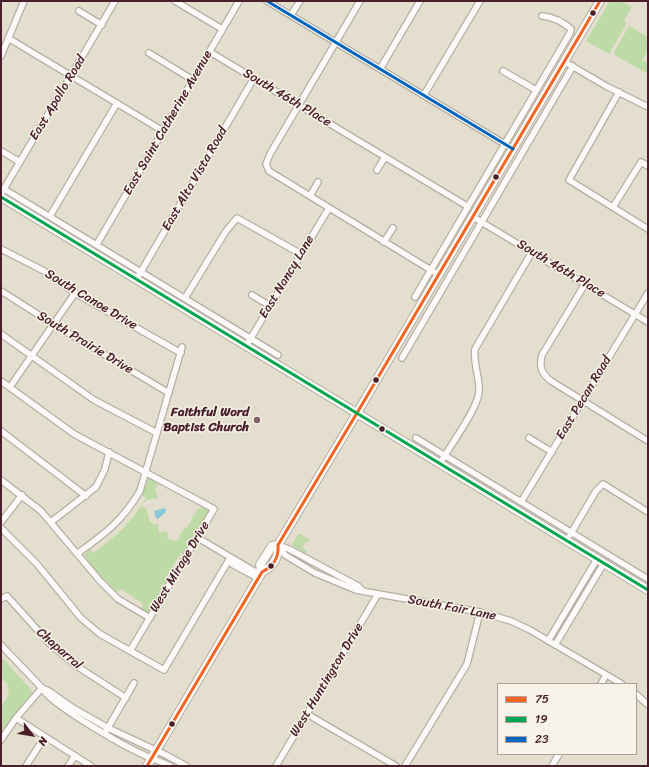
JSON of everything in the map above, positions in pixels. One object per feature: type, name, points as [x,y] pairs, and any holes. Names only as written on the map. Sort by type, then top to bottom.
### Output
[{"type":"main road","points":[[147,766],[260,575],[271,567],[279,555],[278,545],[358,413],[600,1]]},
{"type":"main road","points":[[1,197],[139,276],[246,346],[648,590]]},
{"type":"main road","points":[[260,575],[260,566],[262,562],[272,546],[278,545]]},
{"type":"street","points":[[1,56],[24,1]]},
{"type":"street","name":"East Apollo Road","points":[[2,191],[115,1]]},
{"type":"street","points":[[175,1],[222,30]]},
{"type":"street","name":"East Saint Catherine Avenue","points":[[96,244],[239,1]]},
{"type":"street","points":[[267,1],[513,149]]},
{"type":"street","points":[[291,15],[300,1]]},
{"type":"street","points":[[360,1],[270,154],[266,164],[269,171],[439,275]]},
{"type":"street","points":[[380,69],[420,1]]},
{"type":"street","points":[[424,95],[480,1]]},
{"type":"street","points":[[79,11],[102,25]]},
{"type":"street","points":[[415,297],[571,30],[552,17],[542,16]]},
{"type":"street","points":[[8,38],[163,131]]},
{"type":"street","name":"South 46th Place","points":[[210,52],[467,206]]},
{"type":"street","points":[[149,53],[193,80]]},
{"type":"street","points":[[565,62],[648,107]]},
{"type":"street","points":[[402,358],[573,66]]},
{"type":"street","points":[[503,71],[536,90]]},
{"type":"street","name":"East Alta Vista Road","points":[[139,276],[254,78]]},
{"type":"street","points":[[619,92],[569,180],[648,229]]},
{"type":"street","points":[[50,216],[117,103]]},
{"type":"street","points":[[1,151],[20,162]]},
{"type":"street","points":[[377,170],[385,157]]},
{"type":"street","points":[[613,207],[641,162],[648,166]]},
{"type":"street","points":[[310,196],[318,182]]},
{"type":"street","points":[[2,191],[50,216],[96,244],[139,276],[185,298],[278,355]]},
{"type":"street","name":"East Nancy Lane","points":[[246,346],[329,208]]},
{"type":"street","name":"South 46th Place","points":[[473,217],[648,322]]},
{"type":"street","points":[[185,298],[226,231],[237,218],[301,254]]},
{"type":"street","points":[[384,242],[393,228]]},
{"type":"street","name":"South Canoe Drive","points":[[1,249],[44,271],[75,292],[181,350],[170,393]]},
{"type":"street","points":[[440,463],[477,400],[479,388],[474,364],[475,349],[532,252]]},
{"type":"street","points":[[585,284],[542,354],[540,368],[546,377],[648,441]]},
{"type":"street","name":"South Prairie Drive","points":[[1,291],[53,324],[170,393]]},
{"type":"street","points":[[10,387],[75,292]]},
{"type":"street","name":"East Pecan Road","points":[[521,502],[648,294]]},
{"type":"street","points":[[252,295],[270,306]]},
{"type":"street","points":[[1,334],[32,354],[94,400],[157,433]]},
{"type":"street","points":[[1,381],[74,434],[146,471]]},
{"type":"street","points":[[78,554],[117,523],[129,509],[140,492],[170,393]]},
{"type":"street","points":[[1,431],[86,496]]},
{"type":"street","points":[[416,438],[648,579]]},
{"type":"street","points":[[529,438],[552,452]]},
{"type":"street","points":[[51,522],[96,487],[105,469],[109,452]]},
{"type":"street","name":"West Mirage Drive","points":[[130,651],[214,510],[146,471]]},
{"type":"street","points":[[1,480],[22,496],[51,522],[100,581],[118,599],[150,618]]},
{"type":"street","points":[[566,540],[596,490],[603,484],[648,512]]},
{"type":"street","points":[[1,522],[22,496]]},
{"type":"street","points":[[1,528],[37,564],[81,618],[100,634],[164,670],[230,558]]},
{"type":"street","points":[[198,538],[230,558],[254,570],[260,575]]},
{"type":"street","name":"South Fair Lane","points":[[278,545],[285,555],[315,573],[348,588],[480,612],[511,621],[620,683]]},
{"type":"street","points":[[230,558],[232,564],[260,575]]},
{"type":"street","points":[[548,641],[601,561]]},
{"type":"street","points":[[555,645],[601,561]]},
{"type":"street","points":[[246,566],[256,565],[262,562]]},
{"type":"street","name":"West Huntington Drive","points":[[276,766],[378,594]]},
{"type":"street","name":"Chaparral","points":[[1,599],[7,596],[50,644],[75,665],[126,698]]},
{"type":"street","points":[[405,766],[466,664],[480,612]]},
{"type":"street","points":[[1,645],[42,688],[44,694],[70,712],[154,754],[170,766]]},
{"type":"street","points":[[602,683],[606,675]]},
{"type":"street","points":[[107,730],[134,683]]},
{"type":"street","points":[[1,740],[16,718],[42,688]]},
{"type":"street","points":[[637,695],[648,705]]},
{"type":"street","points":[[307,714],[396,766]]},
{"type":"street","points":[[16,718],[44,738],[91,766]]},
{"type":"street","points":[[107,730],[128,747],[154,754],[186,766]]},
{"type":"street","points":[[26,766],[44,738]]},
{"type":"street","points":[[552,766],[558,755]]},
{"type":"street","points":[[68,766],[75,756]]},
{"type":"green space","points":[[610,1],[622,1],[632,7],[624,20],[627,23],[609,54],[586,41]]},
{"type":"green space","points":[[629,26],[648,37],[648,50],[642,60],[648,63],[648,74],[613,54]]},
{"type":"green space","points":[[149,475],[159,481],[155,490],[158,498],[146,500],[141,507],[146,508],[150,522],[152,522],[153,525],[158,524],[159,533],[164,531],[168,533],[167,538],[177,541],[185,527],[187,528],[198,508],[200,509],[203,505],[209,511],[184,554],[181,553],[166,577],[170,580],[148,613],[141,609],[143,604],[121,589],[117,592],[93,568],[85,555],[90,549],[93,553],[110,540],[134,515],[146,498],[142,495]]},
{"type":"green space","points":[[299,533],[310,540],[308,542],[306,541],[302,548],[307,551],[306,554],[292,545]]},
{"type":"green space","points":[[1,657],[33,692],[1,732],[1,707],[10,693],[7,692],[9,689],[7,687],[8,685],[2,678],[3,676],[1,674],[3,669],[1,668]]},
{"type":"water","points":[[165,508],[166,512],[158,519],[156,518],[154,511]]},
{"type":"transit line","name":"23","points":[[267,1],[513,149]]},
{"type":"transit line","name":"75","points":[[147,766],[262,572],[270,567],[277,558],[278,545],[600,1]]},
{"type":"transit line","name":"19","points":[[1,197],[648,590]]},
{"type":"place","name":"Faithful Word Baptist Church","points":[[257,420]]}]
